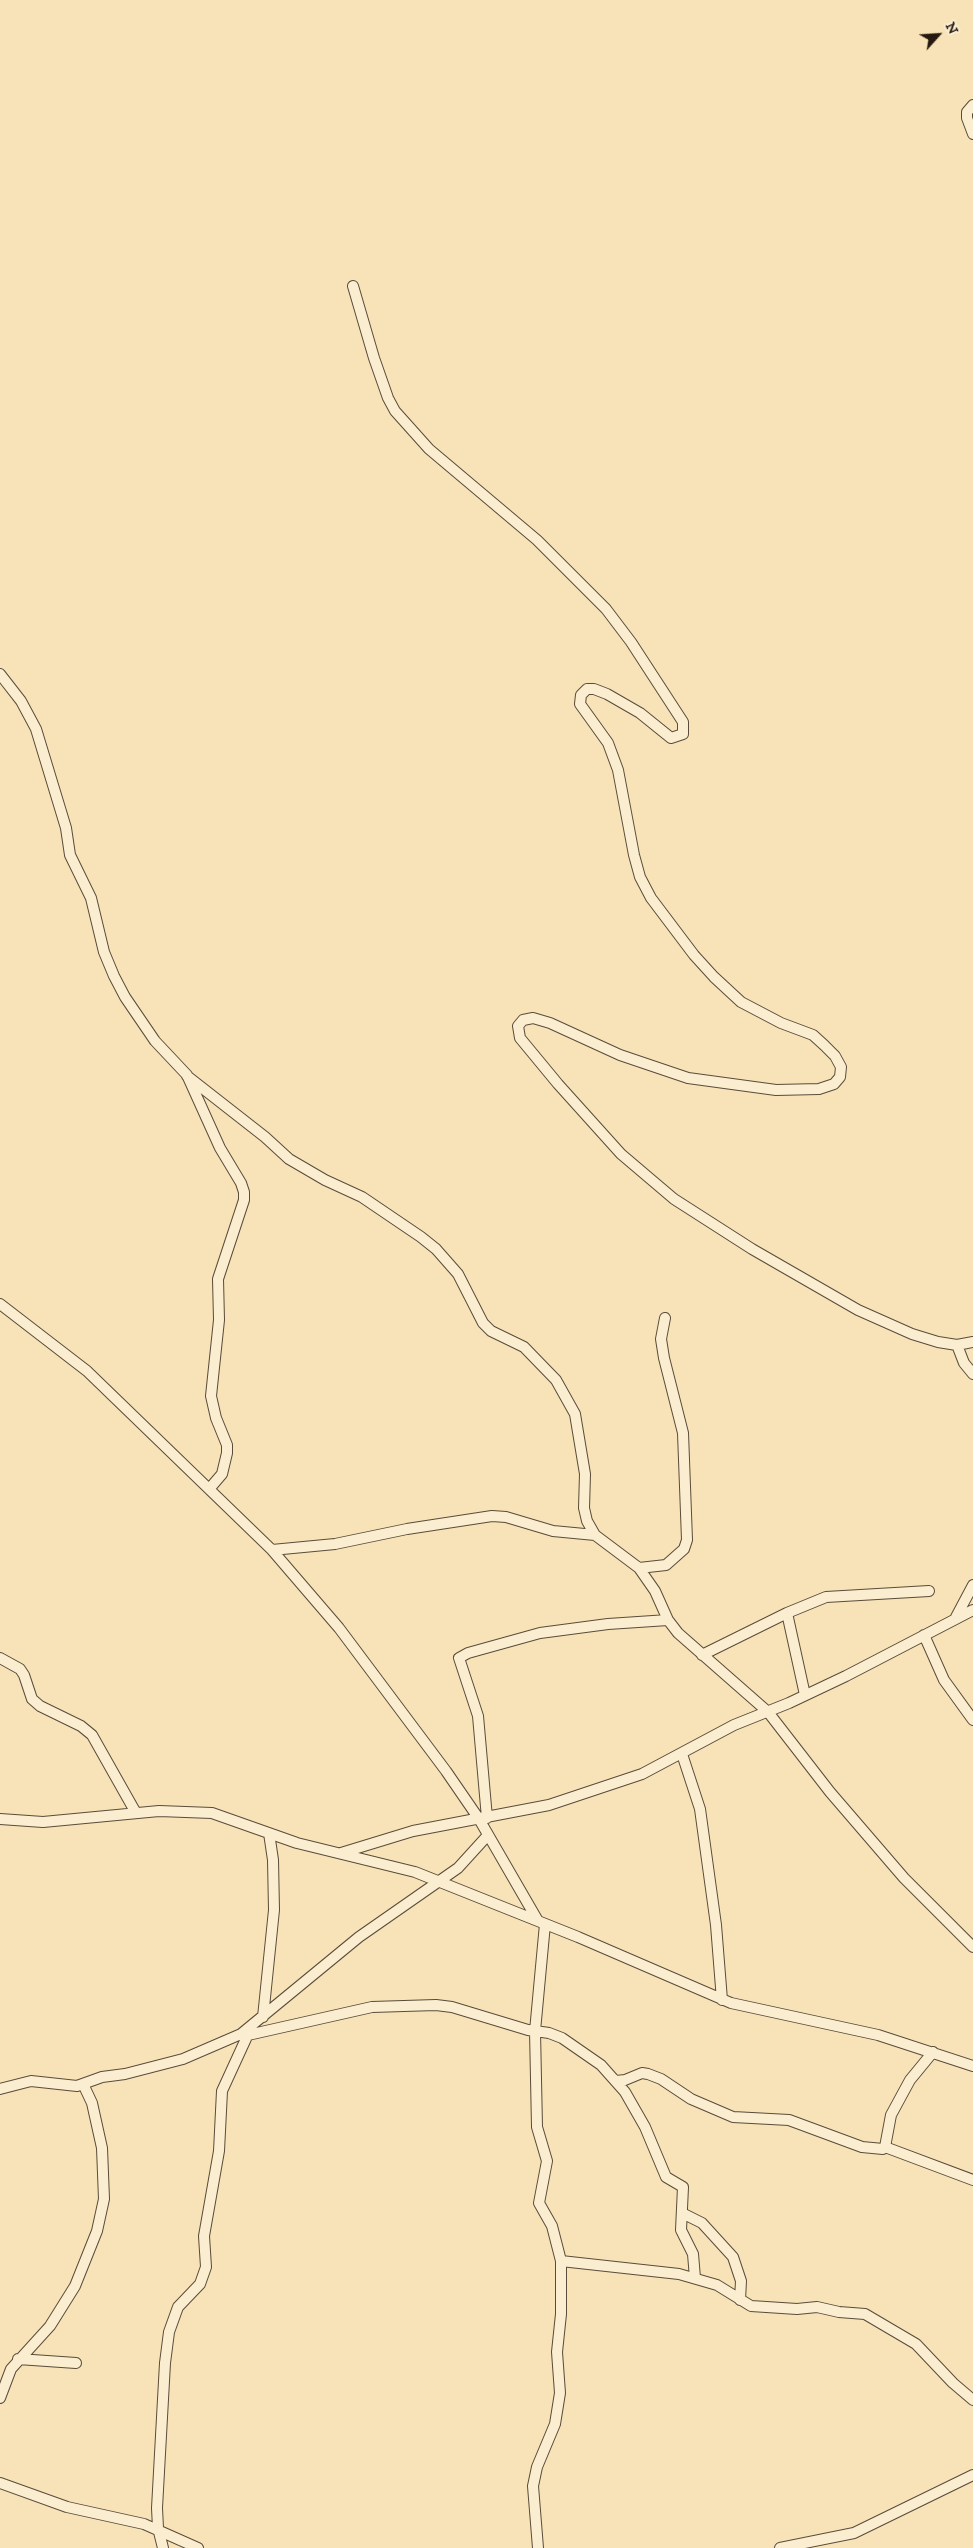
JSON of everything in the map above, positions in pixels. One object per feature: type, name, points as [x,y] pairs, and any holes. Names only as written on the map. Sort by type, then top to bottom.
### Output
[{"type":"street","points":[[973,105],[968,112],[967,118],[973,134]]},
{"type":"street","points":[[353,286],[374,358],[388,398],[395,411],[429,449],[537,540],[606,609],[631,642],[684,722],[682,734],[671,738],[640,714],[607,694],[594,689],[587,690],[581,695],[580,704],[608,743],[618,770],[634,855],[640,877],[651,898],[694,956],[714,977],[741,1002],[818,1040],[835,1056],[841,1067],[840,1077],[834,1084],[819,1090],[776,1090],[688,1078],[620,1055],[550,1023],[533,1018],[523,1020],[518,1026],[520,1038],[558,1084],[621,1154],[674,1199],[752,1249],[858,1310],[912,1334],[957,1345],[973,1342]]},
{"type":"street","points":[[0,674],[25,707],[36,729],[66,828],[70,855],[91,898],[104,952],[114,976],[125,997],[155,1042],[187,1075],[265,1137],[289,1159],[325,1180],[362,1197],[436,1249],[458,1274],[483,1323],[491,1331],[524,1347],[556,1380],[575,1414],[585,1474],[584,1508],[587,1521],[595,1535],[639,1568],[655,1591],[668,1620],[678,1634],[768,1712],[830,1792],[904,1878],[973,1947]]},
{"type":"street","points":[[187,1075],[220,1148],[237,1175],[244,1192],[244,1200],[218,1279],[219,1320],[211,1396],[216,1418],[227,1445],[227,1452],[222,1474],[210,1488]]},
{"type":"street","points":[[2,1309],[86,1371],[210,1488],[272,1550],[339,1628],[483,1819]]},
{"type":"street","points":[[639,1568],[666,1565],[684,1550],[687,1540],[683,1434],[662,1349],[661,1339],[665,1318]]},
{"type":"street","points":[[957,1345],[964,1363],[973,1374]]},
{"type":"street","points":[[272,1550],[336,1544],[407,1529],[492,1516],[506,1517],[553,1531],[595,1535]]},
{"type":"street","points":[[956,1617],[973,1585]]},
{"type":"street","points":[[702,1655],[787,1613],[831,1596],[929,1591]]},
{"type":"street","points":[[339,1853],[412,1831],[548,1806],[656,1769],[734,1724],[768,1712],[805,1695],[973,1610]]},
{"type":"street","points":[[787,1613],[805,1695]]},
{"type":"street","points":[[538,2548],[533,2486],[538,2467],[555,2424],[560,2398],[557,2352],[561,2314],[561,2261],[552,2226],[539,2203],[547,2161],[537,2127],[535,2031],[542,1922],[488,1835],[483,1819],[478,1716],[459,1658],[468,1653],[540,1633],[608,1624],[668,1620]]},
{"type":"street","points":[[924,1635],[944,1680],[973,1720]]},
{"type":"street","points":[[0,1658],[20,1669],[24,1675],[32,1700],[40,1706],[81,1726],[92,1735],[136,1813]]},
{"type":"street","points":[[682,1754],[700,1808],[714,1916],[722,2000]]},
{"type":"street","points":[[0,1819],[62,1822],[136,1813],[189,1811],[212,1813],[297,1843],[398,1867],[440,1882],[542,1922],[722,2000],[773,2014],[878,2035],[973,2066]]},
{"type":"street","points":[[263,2017],[274,1910],[273,1860],[269,1833]]},
{"type":"street","points":[[163,2548],[158,2528],[157,2494],[165,2363],[169,2332],[178,2307],[200,2284],[206,2267],[204,2236],[218,2158],[222,2091],[250,2031],[263,2017],[359,1937],[440,1882],[473,1854],[488,1835]]},
{"type":"street","points":[[0,2089],[31,2081],[67,2086],[83,2084],[102,2077],[125,2074],[183,2059],[250,2031],[372,2007],[436,2005],[452,2007],[535,2031],[555,2034],[601,2065],[616,2081],[629,2098],[666,2177],[683,2186],[681,2230],[692,2252],[695,2278]]},
{"type":"street","points":[[886,2147],[892,2115],[910,2080],[933,2052]]},
{"type":"street","points":[[616,2081],[626,2080],[642,2073],[648,2074],[661,2079],[691,2099],[733,2117],[789,2120],[862,2147],[882,2149],[886,2147],[973,2180]]},
{"type":"street","points":[[0,2398],[9,2373],[18,2359],[50,2326],[75,2286],[87,2261],[99,2223],[105,2188],[102,2148],[92,2103],[83,2084]]},
{"type":"street","points":[[682,2213],[702,2224],[733,2257],[741,2281],[740,2300]]},
{"type":"street","points":[[561,2261],[632,2270],[672,2272],[724,2288],[750,2306],[797,2309],[817,2307],[839,2312],[865,2314],[916,2344],[952,2383],[973,2400]]},
{"type":"street","points":[[18,2359],[76,2363]]},
{"type":"street","points":[[780,2548],[812,2546],[874,2525],[973,2476]]},
{"type":"street","points":[[0,2483],[46,2501],[129,2519],[158,2528],[198,2548]]}]
